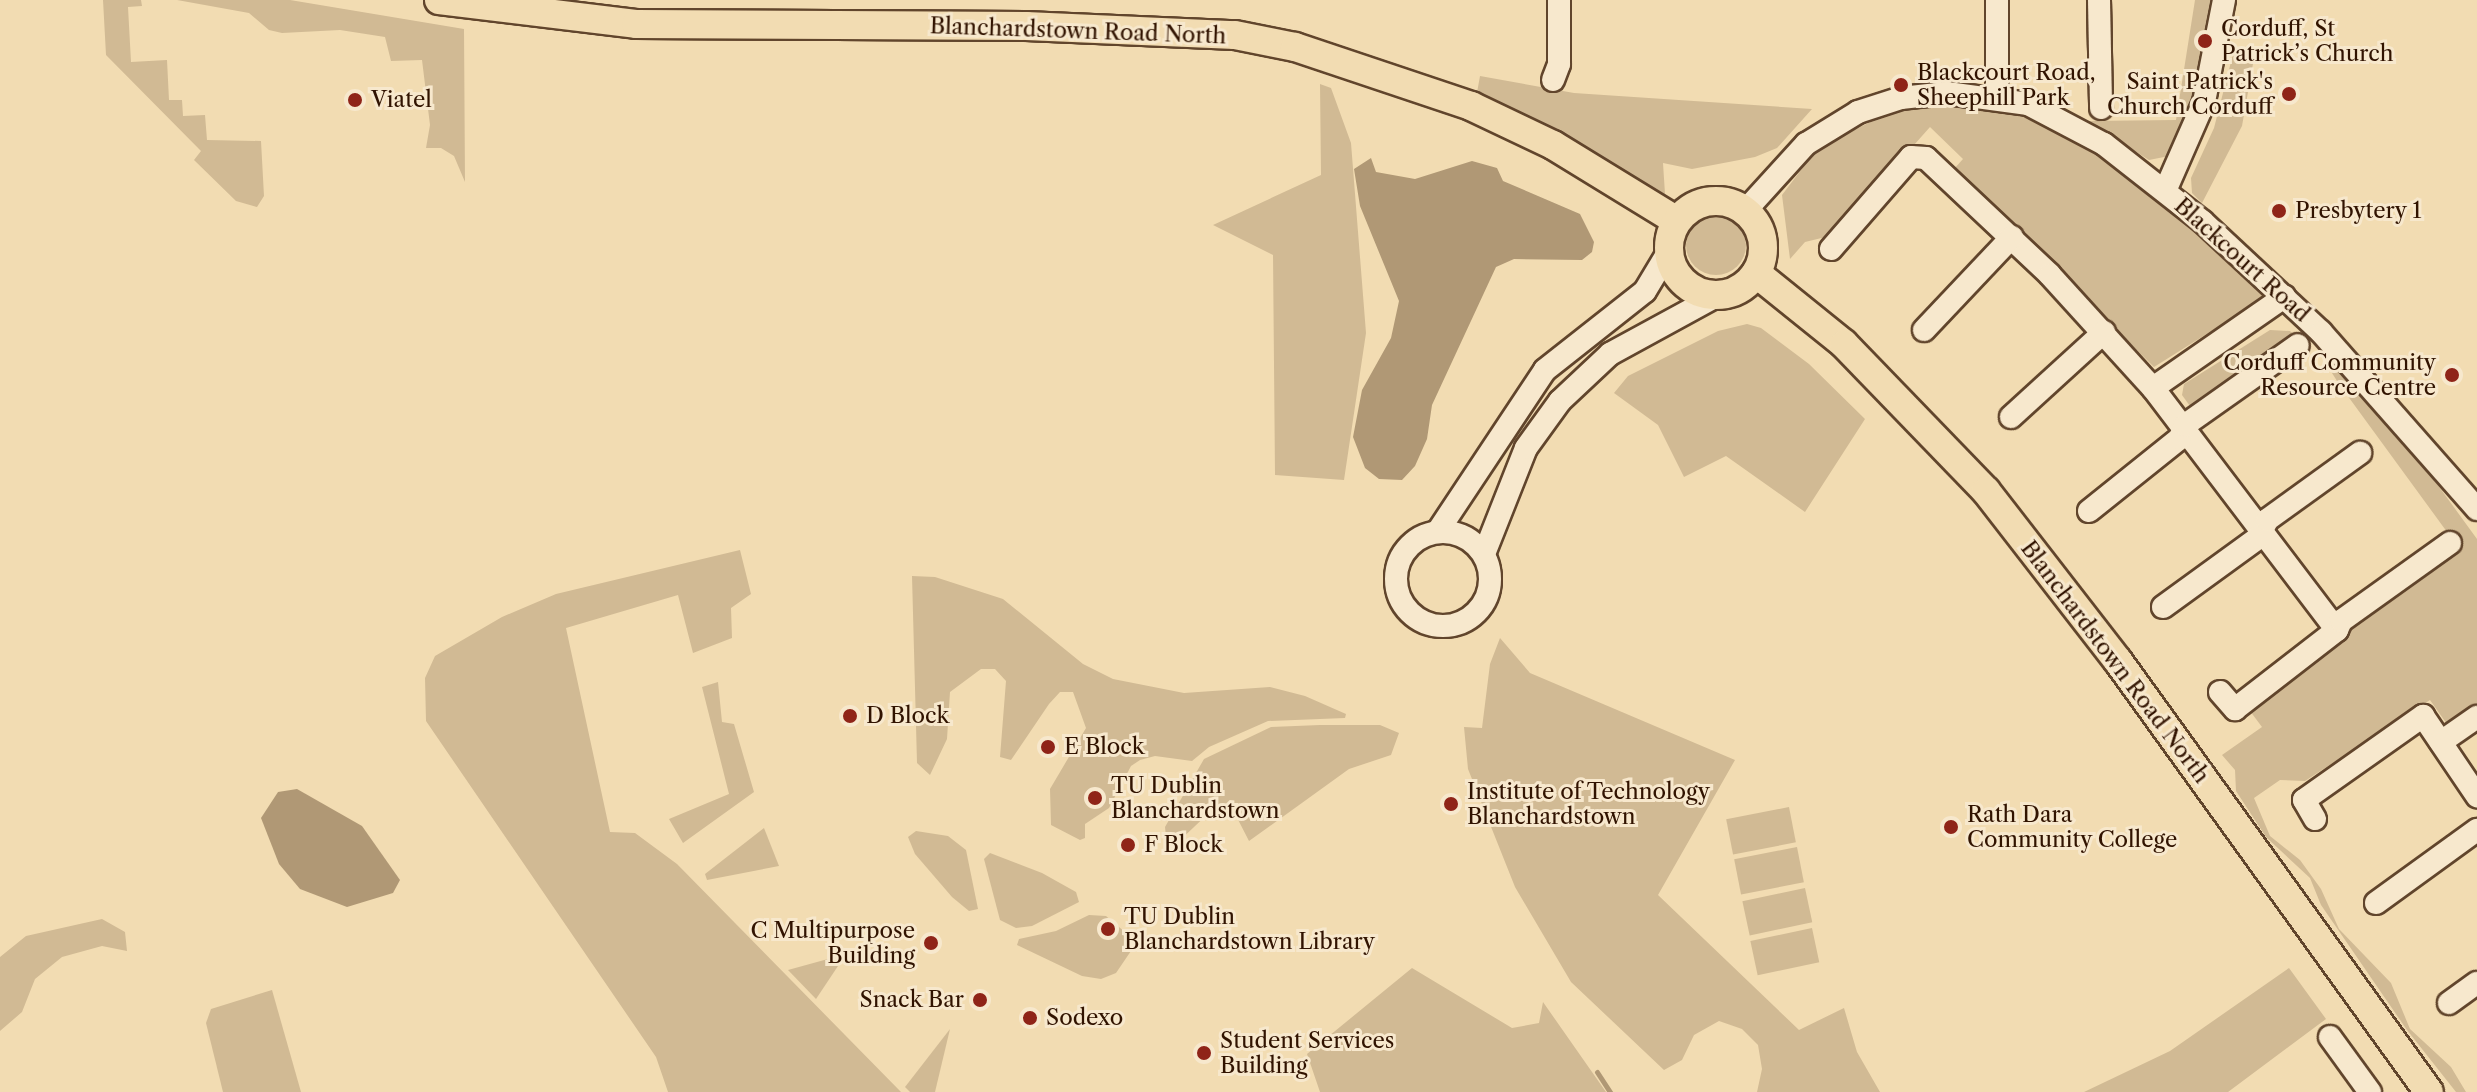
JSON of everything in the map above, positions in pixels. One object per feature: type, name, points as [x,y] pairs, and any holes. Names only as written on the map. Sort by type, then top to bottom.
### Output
[{"type":"main road","name":"Blanchardstown Road North","points":[[439,0],[636,24],[1038,26],[1235,35],[1295,47],[1471,106],[1553,145],[1677,221]]},
{"type":"main road","points":[[1718,201],[1745,211],[1762,241],[1756,273],[1733,292],[1718,295],[1690,288],[1672,265],[1669,251],[1677,221],[1702,203],[1718,201]]},
{"type":"main road","name":"Blanchardstown Road North","points":[[1756,273],[1864,362],[1986,491],[2118,661],[2429,1092]]},
{"type":"street","points":[[1553,80],[1559,64],[1559,0]]},
{"type":"street","points":[[1997,0],[1997,96]]},
{"type":"street","points":[[2099,0],[2101,108]]},
{"type":"street","name":"Blackcourt Road","points":[[2165,191],[2199,118],[2224,0]]},
{"type":"street","name":"Blackcourt Road","points":[[1745,211],[1806,144],[1858,112],[1929,94],[1997,96],[2076,127],[2165,191],[2284,297],[2477,509]]},
{"type":"street","points":[[1831,249],[1911,157],[1926,158],[2012,237],[2104,332],[2153,388],[2185,425],[2337,630]]},
{"type":"street","points":[[1924,330],[2012,237]]},
{"type":"street","points":[[1438,531],[1468,538],[1484,554],[1491,578],[1482,607],[1457,625],[1426,624],[1404,606],[1396,579],[1404,551],[1438,531],[1545,370],[1645,291],[1669,251]]},
{"type":"street","points":[[1484,554],[1526,448],[1560,401],[1610,354],[1718,295]]},
{"type":"street","points":[[2153,388],[2284,297]]},
{"type":"street","points":[[2011,417],[2104,332]]},
{"type":"street","points":[[2089,511],[2180,438],[2185,425],[2298,345]]},
{"type":"street","points":[[2163,607],[2258,538],[2261,527],[2360,453]]},
{"type":"street","points":[[2220,692],[2235,709],[2337,630],[2341,621],[2450,543]]},
{"type":"street","points":[[2315,819],[2304,800],[2423,716],[2477,796]]},
{"type":"street","points":[[2441,742],[2477,717]]},
{"type":"street","points":[[2376,903],[2477,830]]},
{"type":"street","points":[[2449,1003],[2477,983]]},
{"type":"street","points":[[2330,1037],[2366,1090]]},
{"type":"shaded area","points":[[103,0],[141,0],[142,6],[128,7],[131,62],[167,60],[169,100],[182,100],[183,116],[205,115],[207,140],[261,141],[264,196],[257,207],[236,201],[194,160],[201,151],[106,55]]},
{"type":"shaded area","points":[[177,0],[290,0],[464,29],[465,182],[454,156],[441,148],[426,148],[430,125],[422,60],[391,61],[385,37],[340,30],[282,33],[269,30],[249,13]]},
{"type":"shaded area","points":[[2195,0],[2212,0],[2188,116],[2169,156],[2149,160],[2088,121],[2176,120]]},
{"type":"shaded area","points":[[2233,54],[2254,58],[2242,126],[2202,203],[2192,193],[2191,178],[2214,128]]},
{"type":"shaded area","points":[[1480,76],[1574,93],[1812,109],[1777,148],[1755,157],[1692,169],[1663,163],[1665,194],[1476,98]]},
{"type":"shaded area","points":[[1320,84],[1331,88],[1351,143],[1366,333],[1344,480],[1275,475],[1273,255],[1213,225],[1321,175]]},
{"type":"shaded area","points":[[1976,104],[2033,120],[2136,177],[2264,298],[2154,367],[1954,169],[1963,159],[1930,127],[1834,235],[1805,242],[1790,259],[1782,195],[1817,149],[1890,112]]},
{"type":"shaded area","points":[[1371,158],[1376,172],[1415,179],[1472,161],[1497,168],[1503,181],[1580,214],[1594,242],[1592,252],[1582,260],[1514,259],[1496,267],[1432,405],[1427,439],[1415,466],[1402,480],[1379,479],[1365,468],[1353,437],[1362,390],[1391,338],[1399,301],[1360,206],[1354,169]]},
{"type":"shaded area","points":[[1716,215],[1728,217],[1737,224],[1744,233],[1744,257],[1737,266],[1728,273],[1716,275],[1704,273],[1695,266],[1688,257],[1686,245],[1688,233],[1695,224],[1704,217]]},
{"type":"shaded area","points":[[1747,324],[1761,328],[1809,364],[1865,419],[1805,512],[1726,456],[1684,477],[1658,425],[1614,393],[1628,376],[1718,331]]},
{"type":"shaded area","points":[[2270,330],[2290,331],[2297,338],[2195,413],[2182,395],[2184,384]]},
{"type":"shaded area","points":[[2328,356],[2429,473],[2477,539],[2477,711],[2449,727],[2430,700],[2305,781],[2280,780],[2254,798],[2270,836],[2300,860],[2321,889],[2339,929],[2391,983],[2410,1029],[2451,1067],[2466,1092],[2456,1092],[2407,1030],[2321,905],[2310,878],[2266,837],[2236,791],[2235,770],[2222,755],[2262,727],[2250,711],[2354,621],[2458,547],[2339,384],[2323,359]]},
{"type":"shaded area","points":[[740,550],[751,594],[731,608],[732,638],[693,653],[678,595],[566,628],[610,832],[635,833],[677,864],[901,1092],[668,1092],[656,1057],[426,721],[425,678],[435,656],[502,617],[556,594]]},
{"type":"shaded area","points":[[912,576],[935,577],[1003,599],[1083,664],[1113,679],[1184,693],[1270,687],[1305,696],[1346,714],[1345,718],[1268,721],[1209,747],[1192,761],[1155,756],[1140,760],[1131,766],[1109,808],[1085,824],[1085,838],[1080,840],[1051,825],[1050,789],[1086,728],[1073,692],[1060,692],[1049,704],[1011,760],[1000,757],[1006,681],[995,669],[981,669],[950,692],[947,739],[930,775],[917,763]]},
{"type":"shaded area","points":[[1500,638],[1530,673],[1735,760],[1658,895],[1799,1030],[1844,1008],[1857,1052],[1880,1092],[1757,1092],[1762,1069],[1758,1045],[1742,1029],[1719,1021],[1694,1035],[1682,1060],[1664,1070],[1571,982],[1515,887],[1468,769],[1464,727],[1482,728],[1490,664]]},
{"type":"shaded area","points":[[718,682],[722,722],[734,724],[754,792],[683,843],[669,819],[729,794],[702,687]]},
{"type":"shaded area","points":[[1380,725],[1399,733],[1391,755],[1349,769],[1249,841],[1231,806],[1212,810],[1176,844],[1166,837],[1165,827],[1204,759],[1271,727]]},
{"type":"shaded area","points":[[297,789],[362,826],[400,880],[393,893],[347,907],[300,889],[279,864],[261,818],[278,792]]},
{"type":"shaded area","points":[[1789,807],[1796,842],[1733,855],[1726,819]]},
{"type":"shaded area","points":[[764,828],[779,866],[707,880],[705,874]]},
{"type":"shaded area","points":[[916,831],[948,836],[966,850],[978,909],[969,911],[952,897],[915,854],[908,837]]},
{"type":"shaded area","points":[[1797,847],[1804,882],[1741,895],[1734,859]]},
{"type":"shaded area","points":[[990,853],[1042,873],[1076,892],[1079,902],[1032,926],[1016,928],[1000,920],[984,859]]},
{"type":"shaded area","points":[[1805,888],[1812,922],[1750,936],[1742,901]]},
{"type":"shaded area","points":[[1089,915],[1106,916],[1132,938],[1133,948],[1116,973],[1101,979],[1082,976],[1017,945],[1019,939],[1056,931]]},
{"type":"shaded area","points":[[102,919],[125,932],[127,951],[102,946],[62,957],[35,979],[22,1012],[0,1031],[0,957],[26,936]]},
{"type":"shaded area","points":[[1812,928],[1819,962],[1758,975],[1750,941]]},
{"type":"shaded area","points":[[846,954],[816,999],[788,970]]},
{"type":"shaded area","points":[[1412,968],[1512,1028],[1539,1023],[1543,1002],[1606,1092],[1320,1092],[1307,1054]]},
{"type":"shaded area","points":[[2289,968],[2326,1019],[2228,1092],[2084,1092],[2170,1051]]},
{"type":"shaded area","points":[[272,990],[301,1092],[223,1092],[206,1023],[211,1009]]},
{"type":"shaded area","points":[[950,1029],[935,1092],[910,1092],[905,1087]]},
{"type":"waterway","points":[[1597,1072],[1610,1092]]},
{"type":"place","name":"Corduff, St Patrick’s Church","points":[[2205,41]]},
{"type":"place","name":"Blackcourt Road, Sheephill Park","points":[[1901,85]]},
{"type":"place","name":"Saint Patrick's Church Corduff","points":[[2289,94]]},
{"type":"place","name":"Viatel","points":[[355,100]]},
{"type":"place","name":"Presbytery 1","points":[[2279,211]]},
{"type":"place","name":"Corduff Community Resource Centre","points":[[2452,375]]},
{"type":"place","name":"D Block","points":[[850,716]]},
{"type":"place","name":"E Block","points":[[1048,747]]},
{"type":"place","name":"TU Dublin Blanchardstown","points":[[1095,798]]},
{"type":"place","name":"Institute of Technology Blanchardstown","points":[[1451,804]]},
{"type":"place","name":"Rath Dara Community College","points":[[1951,827]]},
{"type":"place","name":"F Block","points":[[1128,845]]},
{"type":"place","name":"TU Dublin Blanchardstown Library","points":[[1108,929]]},
{"type":"place","name":"C Multipurpose Building","points":[[931,943]]},
{"type":"place","name":"Snack Bar","points":[[980,1000]]},
{"type":"place","name":"Sodexo","points":[[1030,1018]]},
{"type":"place","name":"Student Services Building","points":[[1204,1053]]}]
